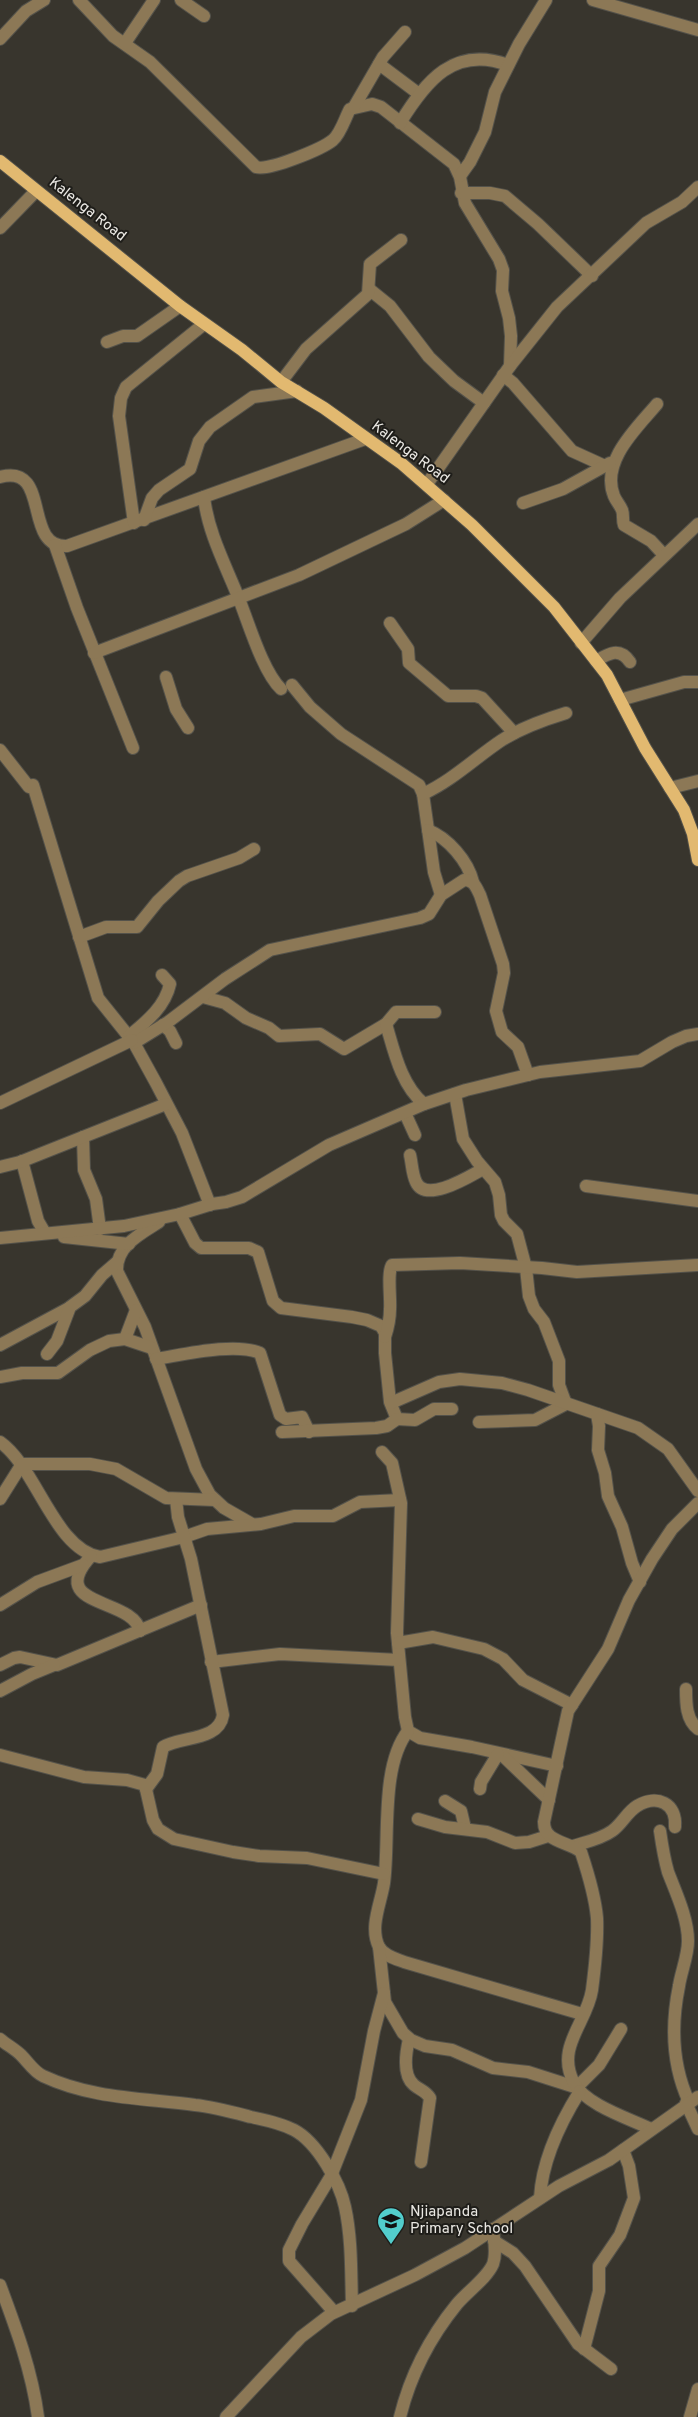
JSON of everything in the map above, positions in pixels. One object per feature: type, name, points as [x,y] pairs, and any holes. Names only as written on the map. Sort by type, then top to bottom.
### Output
[{"type":"main road","name":"Kalenga Road","points":[[0,161],[180,306],[242,350],[281,382],[324,408],[427,484],[472,524],[554,608],[596,661],[620,700],[645,748],[684,810],[693,834],[698,860]]},
{"type":"street","points":[[0,39],[26,11],[44,0]]},
{"type":"street","points":[[79,0],[113,36],[150,62],[259,168],[277,164],[332,140],[379,64],[405,32]]},
{"type":"street","points":[[125,43],[154,0]]},
{"type":"street","points":[[181,0],[204,16]]},
{"type":"street","points":[[460,176],[482,140],[495,92],[508,65],[546,0]]},
{"type":"street","points":[[593,0],[698,30]]},
{"type":"street","points":[[400,123],[419,94],[435,77],[452,65],[462,61],[483,58],[508,65]]},
{"type":"street","points":[[379,64],[419,94]]},
{"type":"street","points":[[354,107],[372,104],[381,107],[454,164],[460,176],[464,204],[499,259],[503,270],[502,291],[509,318],[511,336],[506,370],[513,383],[572,451],[605,466]]},
{"type":"street","points":[[427,484],[506,370],[558,307],[646,223],[682,202],[698,187]]},
{"type":"street","points":[[0,228],[36,191]]},
{"type":"street","points":[[462,193],[490,193],[505,196],[538,224],[592,276]]},
{"type":"street","points":[[281,382],[306,349],[368,294],[370,264],[401,240]]},
{"type":"street","points":[[369,289],[396,313],[429,357],[454,381],[484,403]]},
{"type":"street","points":[[107,342],[123,336],[137,336],[180,306]]},
{"type":"street","points":[[139,522],[119,416],[120,398],[126,387],[204,324]]},
{"type":"street","points":[[139,522],[152,498],[159,490],[190,469],[199,441],[210,427],[253,397],[297,391]]},
{"type":"street","points":[[657,404],[626,439],[617,459],[612,488],[622,511],[624,525],[652,541],[664,555]]},
{"type":"street","points":[[55,545],[68,546],[139,522],[365,440]]},
{"type":"street","points":[[523,503],[563,490],[617,459]]},
{"type":"street","points":[[0,477],[15,475],[24,479],[31,488],[40,525],[55,545],[94,653],[133,748]]},
{"type":"street","points":[[204,497],[206,514],[212,532],[270,674],[322,718],[385,764],[411,778],[419,785],[423,794],[434,872],[441,895]]},
{"type":"street","points":[[94,653],[299,574],[381,537],[444,500]]},
{"type":"street","points":[[581,643],[620,598],[698,524]]},
{"type":"street","points":[[390,623],[408,649],[409,663],[448,696],[476,696],[482,698],[514,734]]},
{"type":"street","points":[[596,661],[607,654],[618,651],[624,654],[630,662]]},
{"type":"street","points":[[166,677],[176,709],[188,728]]},
{"type":"street","points":[[620,700],[691,680],[698,682]]},
{"type":"street","points":[[423,794],[441,786],[530,724],[566,712]]},
{"type":"street","points":[[0,750],[31,786],[98,998],[132,1040],[182,1133],[210,1205]]},
{"type":"street","points":[[670,788],[698,781]]},
{"type":"street","points":[[428,830],[440,837],[469,867],[473,882],[480,895],[504,972],[496,1011],[500,1028],[518,1048],[528,1075]]},
{"type":"street","points":[[79,937],[106,927],[137,927],[158,901],[179,881],[187,876],[239,858],[254,849]]},
{"type":"street","points":[[0,1103],[163,1025],[225,979],[270,950],[420,918],[429,914],[441,895],[464,880],[473,882]]},
{"type":"street","points":[[132,1040],[162,1003],[170,984],[162,975]]},
{"type":"street","points":[[203,997],[225,1004],[279,1036],[320,1034],[343,1049],[386,1024],[398,1012],[435,1012]]},
{"type":"street","points":[[386,1024],[396,1058],[412,1092],[424,1104]]},
{"type":"street","points":[[163,1025],[170,1032],[176,1043]]},
{"type":"street","points":[[0,1238],[100,1229],[165,1218],[242,1197],[328,1146],[424,1104],[455,1094],[556,1069],[620,1065],[640,1061],[672,1042],[686,1036],[698,1034]]},
{"type":"street","points":[[455,1094],[463,1139],[498,1188],[501,1214],[504,1221],[517,1234],[526,1268],[529,1296],[534,1309],[544,1322],[559,1361],[559,1385],[566,1404]]},
{"type":"street","points":[[0,1167],[22,1161],[166,1104]]},
{"type":"street","points":[[405,1113],[415,1135]]},
{"type":"street","points":[[83,1137],[84,1170],[96,1199],[100,1229]]},
{"type":"street","points":[[410,1154],[416,1182],[421,1189],[428,1191],[465,1180],[483,1168]]},
{"type":"street","points":[[22,1161],[38,1221],[47,1233],[85,1240],[128,1244]]},
{"type":"street","points":[[586,1186],[698,1201]]},
{"type":"street","points":[[180,1214],[197,1246],[206,1249],[249,1248],[258,1252],[273,1301],[277,1306],[291,1310],[367,1320],[381,1326],[385,1337],[391,1403],[397,1418]]},
{"type":"street","points":[[0,1345],[69,1308],[85,1296],[117,1262],[128,1244],[165,1218]]},
{"type":"street","points":[[117,1262],[118,1271],[154,1354],[196,1469],[215,1500],[224,1508],[252,1524]]},
{"type":"street","points":[[385,1337],[390,1320],[391,1289],[389,1270],[392,1265],[460,1263],[593,1272],[698,1264]]},
{"type":"street","points":[[46,1354],[58,1341],[69,1308]]},
{"type":"street","points":[[125,1339],[136,1310]]},
{"type":"street","points":[[0,1377],[22,1373],[58,1373],[100,1344],[125,1339],[154,1354],[234,1350],[260,1352],[280,1416],[286,1418],[302,1416],[309,1432]]},
{"type":"street","points":[[391,1403],[439,1382],[460,1378],[502,1383],[638,1428],[656,1438],[668,1449],[698,1490]]},
{"type":"street","points":[[479,1422],[535,1420],[566,1404]]},
{"type":"street","points":[[282,1432],[376,1428],[387,1426],[397,1418],[415,1420],[434,1410],[452,1409]]},
{"type":"street","points":[[597,1414],[600,1426],[598,1450],[605,1473],[608,1496],[622,1527],[632,1563],[640,1582]]},
{"type":"street","points":[[0,1442],[11,1450],[22,1464],[57,1524],[79,1547],[87,1560]]},
{"type":"street","points":[[382,1452],[392,1463],[400,1500],[398,1642],[405,1718],[408,1731],[398,1748],[390,1785],[384,1874],[377,1918],[376,1931],[384,1993],[392,2016],[409,2038],[417,2043],[452,2050],[492,2068],[528,2072],[578,2089]]},
{"type":"street","points":[[22,1464],[90,1464],[116,1469],[166,1498],[215,1500]]},
{"type":"street","points":[[0,1499],[22,1464]]},
{"type":"street","points":[[146,1789],[156,1774],[162,1747],[214,1731],[222,1722],[223,1715],[201,1605],[178,1516],[176,1499]]},
{"type":"street","points":[[0,1605],[37,1582],[87,1560],[184,1537],[207,1529],[252,1524],[294,1516],[332,1516],[360,1502],[400,1500]]},
{"type":"street","points":[[651,2129],[587,2099],[578,2089],[568,2067],[568,2053],[591,1992],[597,1918],[581,1852],[573,1846],[548,1836],[544,1830],[544,1822],[566,1720],[572,1705],[608,1649],[629,1600],[652,1559],[672,1529],[698,1503]]},
{"type":"street","points":[[87,1560],[77,1582],[83,1593],[92,1600],[118,1609],[132,1618],[138,1624],[140,1631]]},
{"type":"street","points":[[0,1691],[32,1674],[201,1605]]},
{"type":"street","points":[[398,1642],[433,1637],[484,1649],[503,1659],[530,1684],[572,1705]]},
{"type":"street","points":[[211,1662],[280,1654],[399,1660]]},
{"type":"street","points":[[0,1665],[20,1657],[57,1664]]},
{"type":"street","points":[[686,1689],[688,1716],[693,1725],[698,1729]]},
{"type":"street","points":[[408,1731],[420,1738],[557,1766]]},
{"type":"street","points":[[480,1789],[481,1782],[500,1754]]},
{"type":"street","points":[[500,1754],[548,1800]]},
{"type":"street","points":[[0,1755],[84,1777],[127,1780],[142,1784],[146,1789],[153,1820],[158,1829],[174,1839],[232,1852],[260,1856],[307,1858],[384,1874]]},
{"type":"street","points":[[445,1801],[461,1811],[466,1828]]},
{"type":"street","points":[[573,1846],[602,1837],[614,1830],[637,1806],[653,1801],[665,1802],[670,1806],[674,1814],[675,1827]]},
{"type":"street","points":[[418,1819],[446,1827],[486,1832],[506,1840],[521,1843],[548,1836]]},
{"type":"street","points":[[660,1831],[663,1853],[683,1913],[688,1941],[678,1990],[674,2056],[682,2087],[691,2100],[698,2129]]},
{"type":"street","points":[[379,1947],[390,1957],[404,1962],[582,2014]]},
{"type":"street","points":[[334,2312],[289,2261],[289,2250],[297,2232],[331,2176],[361,2100],[374,2030],[384,1993]]},
{"type":"street","points":[[540,2198],[541,2183],[553,2144],[578,2089],[599,2065],[621,2029]]},
{"type":"street","points":[[409,2038],[406,2062],[408,2078],[413,2085],[430,2098],[421,2162]]},
{"type":"street","points":[[0,2040],[17,2051],[40,2074],[60,2082],[125,2099],[212,2108],[287,2128],[307,2139],[318,2151],[338,2185],[345,2207],[351,2261],[352,2306]]},
{"type":"street","points":[[226,2417],[300,2337],[334,2312],[352,2306],[493,2235],[540,2198],[609,2160],[691,2100]]},
{"type":"street","points":[[584,2349],[599,2291],[599,2266],[620,2235],[634,2198],[629,2166],[623,2150]]},
{"type":"street","points":[[493,2235],[525,2266],[584,2349],[611,2369]]},
{"type":"street","points":[[400,2417],[409,2384],[432,2341],[459,2302],[489,2272],[494,2261],[493,2235]]},
{"type":"street","points":[[0,2285],[20,2337],[36,2396],[38,2417]]},
{"type":"street","points":[[690,2417],[698,2389]]},
{"type":"place","name":"Njiapanda Primary School","points":[[391,2245]]}]
